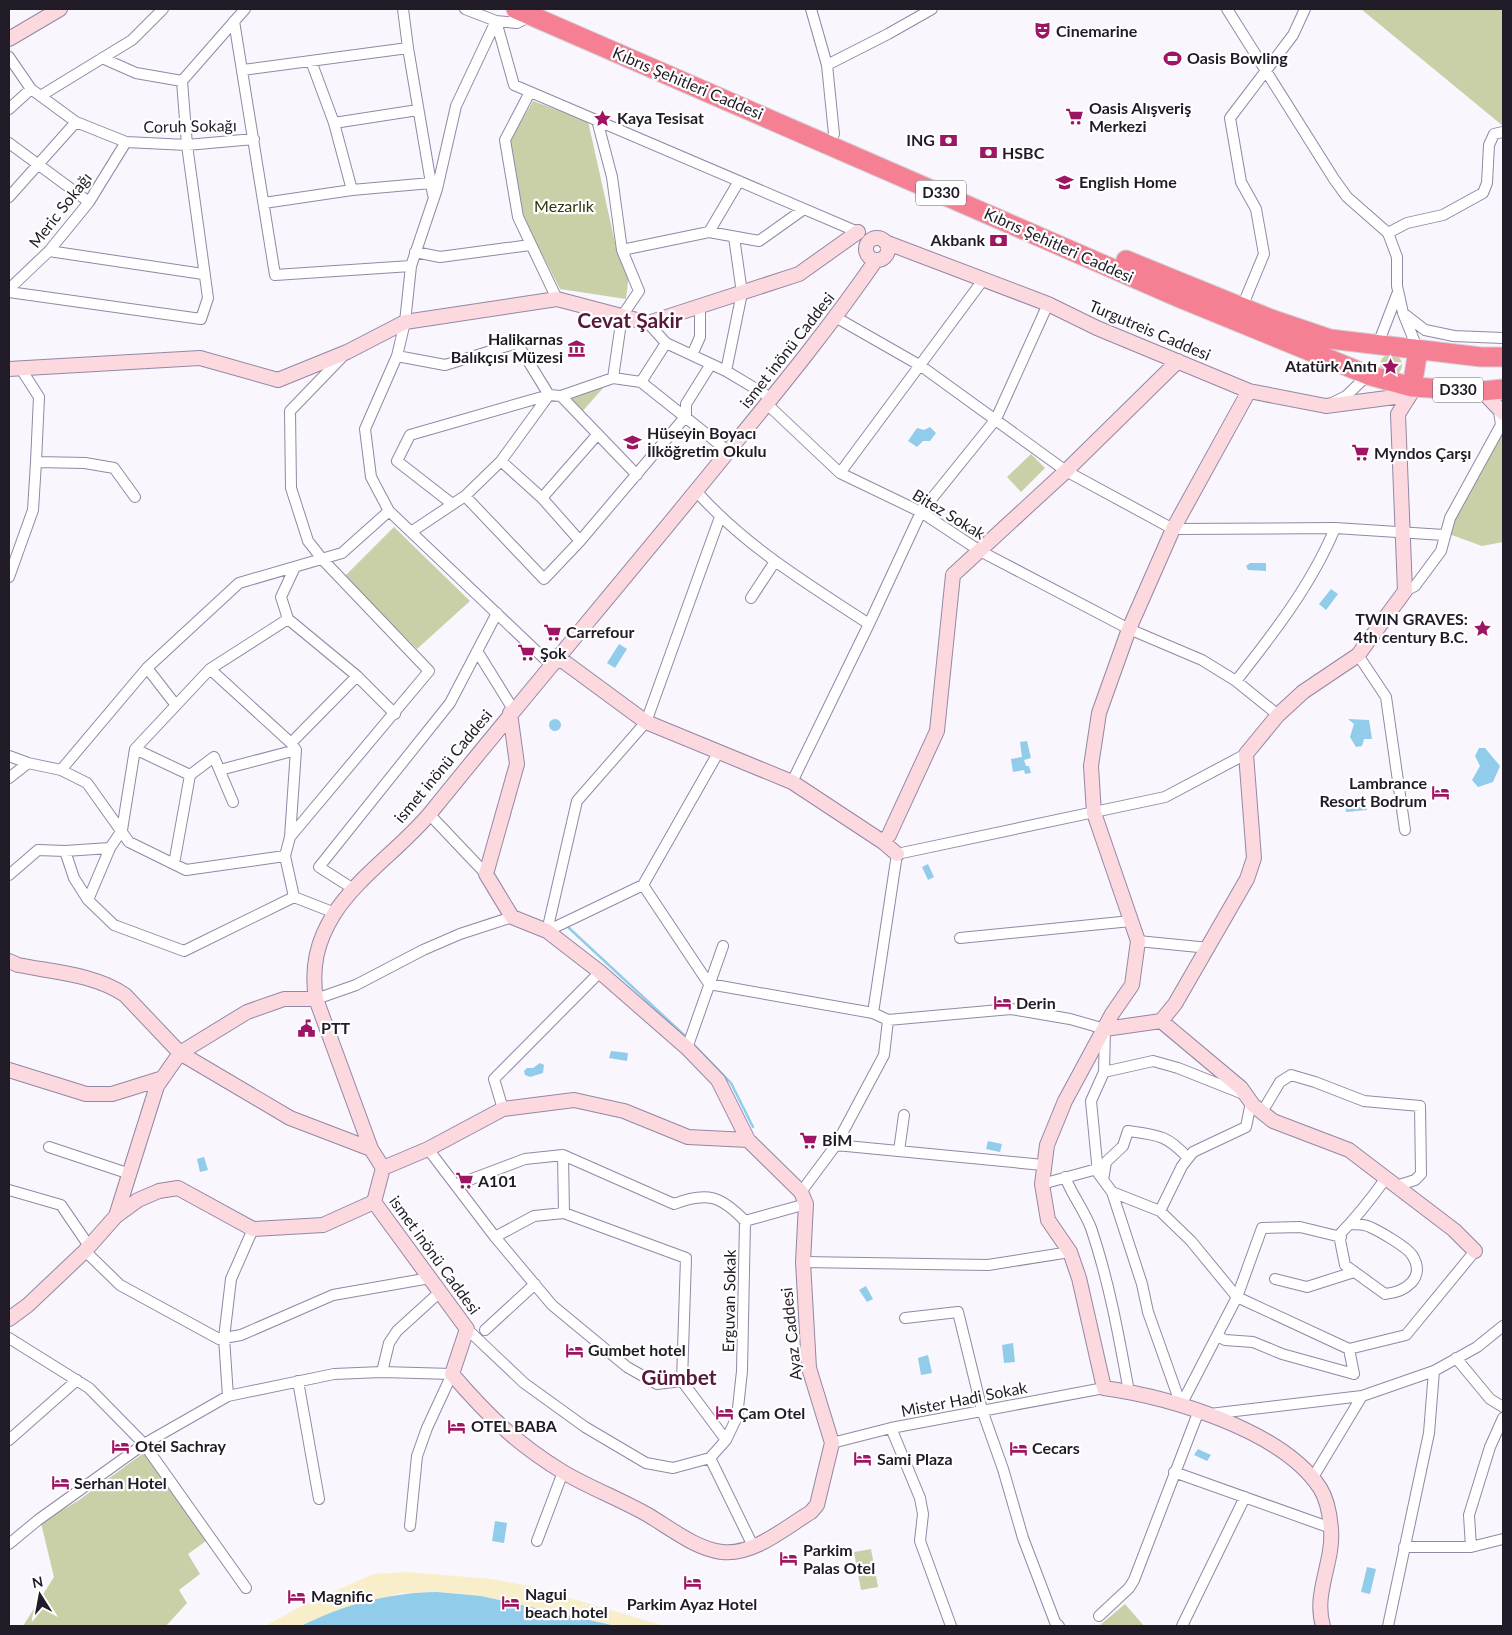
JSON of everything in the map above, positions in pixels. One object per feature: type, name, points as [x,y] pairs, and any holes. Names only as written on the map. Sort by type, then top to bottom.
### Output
[{"type":"highway","name":"Kıbrıs Şehitleri Caddesi","points":[[532,11],[834,134],[1144,268],[1330,339],[1480,357],[1503,357]]},
{"type":"highway","name":"Kıbrıs Şehitleri Caddesi","points":[[532,11],[1180,298],[1411,391],[1482,391],[1503,389]]},
{"type":"highway","points":[[1368,374],[1378,344]]},
{"type":"highway","points":[[1411,391],[1418,350]]},
{"type":"street","points":[[9,39],[60,9]]},
{"type":"street","points":[[42,95],[132,40],[163,9]]},
{"type":"street","points":[[9,291],[202,319],[208,298],[203,274],[187,145],[182,81],[245,9]]},
{"type":"street","points":[[403,9],[433,198]]},
{"type":"street","points":[[465,9],[496,21],[517,23],[532,11]]},
{"type":"street","points":[[811,9],[827,65],[834,134]]},
{"type":"street","points":[[827,65],[932,9]]},
{"type":"street","points":[[1226,9],[1347,197],[1388,233],[1397,257],[1398,292],[1403,313],[1418,350]]},
{"type":"street","points":[[1242,307],[1264,254],[1256,209],[1240,182],[1230,118],[1293,35],[1305,9]]},
{"type":"street","points":[[234,21],[275,275],[410,266]]},
{"type":"street","points":[[496,21],[514,85],[858,232],[879,249]]},
{"type":"street","points":[[496,21],[456,106],[433,198],[410,266],[405,322],[396,356],[365,430],[371,477],[389,511],[497,613],[555,662],[646,722],[792,782],[883,842],[897,854]]},
{"type":"street","points":[[243,70],[408,48]]},
{"type":"street","name":"Coruh Sokağı","points":[[9,57],[31,89],[42,95],[76,122],[126,142],[187,145],[254,139]]},
{"type":"street","points":[[102,58],[136,73],[182,81]]},
{"type":"street","points":[[311,61],[334,123],[352,190]]},
{"type":"street","points":[[9,109],[31,89]]},
{"type":"street","points":[[530,92],[505,140],[518,217],[557,300]]},
{"type":"street","points":[[334,123],[418,110]]},
{"type":"street","points":[[597,120],[612,177],[622,250],[639,291],[622,316],[613,378]]},
{"type":"street","points":[[9,197],[76,122]]},
{"type":"street","points":[[1388,233],[1407,223],[1443,214],[1483,193],[1487,183],[1489,144],[1494,134],[1503,132]]},
{"type":"street","name":"Meric Sokağı","points":[[9,291],[49,251],[89,202],[126,142]]},
{"type":"street","points":[[9,143],[89,202]]},
{"type":"street","points":[[709,232],[739,181]]},
{"type":"street","points":[[264,203],[352,190],[431,183]]},
{"type":"street","points":[[622,250],[709,232],[759,242],[804,208]]},
{"type":"street","points":[[15,369],[200,358],[278,380],[347,352],[405,322],[557,300],[648,323],[799,274],[858,232]]},
{"type":"street","points":[[726,371],[742,293],[734,237]]},
{"type":"street","points":[[415,252],[440,257],[530,245]]},
{"type":"street","name":"ismet inönü Caddesi","points":[[452,1374],[467,1329],[374,1202],[383,1168],[371,1149],[316,999],[312,977],[315,953],[335,913],[355,890],[430,815],[512,711],[555,662],[770,402],[837,318],[867,274],[879,249]]},
{"type":"street","name":"Turgutreis Caddesi","points":[[879,249],[983,280],[1048,304],[1097,328],[1249,391],[1326,406],[1368,402],[1411,391]]},
{"type":"street","points":[[49,251],[203,274]]},
{"type":"street","points":[[840,473],[983,280]]},
{"type":"street","points":[[1378,344],[1398,292]]},
{"type":"street","points":[[792,782],[869,624],[920,512],[996,419],[1048,304]]},
{"type":"street","points":[[692,356],[700,337],[700,307]]},
{"type":"street","points":[[1403,313],[1425,330],[1454,336],[1503,338]]},
{"type":"street","points":[[837,318],[921,366],[1066,471],[1174,529],[1335,528],[1444,535]]},
{"type":"street","points":[[641,382],[666,343],[648,323]]},
{"type":"street","points":[[396,356],[445,365],[517,343],[549,395]]},
{"type":"street","name":"Bitez Sokak","points":[[666,343],[726,371],[770,402],[840,473],[920,512],[980,551],[1129,629],[1202,660],[1236,681],[1278,715]]},
{"type":"street","points":[[290,837],[395,714],[429,671],[323,560],[308,541],[291,488],[290,411],[347,352]]},
{"type":"street","points":[[1480,357],[1503,367]]},
{"type":"street","points":[[883,842],[889,835],[937,731],[953,575],[1066,471],[1178,361]]},
{"type":"street","points":[[465,496],[544,579],[580,541],[686,416],[686,404],[711,364]]},
{"type":"street","points":[[9,577],[12,560],[33,510],[39,397],[15,369]]},
{"type":"street","points":[[1326,406],[1346,396],[1368,374]]},
{"type":"street","points":[[451,503],[397,461],[410,435],[549,395],[561,396],[613,378],[641,382],[686,416],[728,452]]},
{"type":"street","points":[[1249,391],[1174,529],[1129,629],[1099,713],[1091,766],[1094,813],[1138,941],[1132,985],[1065,1101],[1047,1145],[1042,1184],[1048,1220],[1070,1252],[1079,1278],[1104,1388],[1181,1405],[1255,1434],[1279,1448],[1312,1479],[1324,1497],[1331,1528],[1331,1543],[1319,1605],[1323,1626]]},
{"type":"street","points":[[1405,591],[1398,414],[1411,391]]},
{"type":"street","points":[[897,854],[1165,797],[1246,754],[1278,715],[1303,692],[1358,655],[1405,591],[1416,586],[1441,551],[1450,518],[1502,425],[1501,412],[1482,391]]},
{"type":"street","points":[[411,532],[451,503],[465,496],[501,461],[549,395]]},
{"type":"street","points":[[561,396],[637,475]]},
{"type":"street","points":[[542,498],[597,435]]},
{"type":"street","points":[[501,461],[542,498],[580,541]]},
{"type":"street","points":[[36,462],[115,463],[135,497]]},
{"type":"street","points":[[696,491],[720,517],[774,563],[869,624]]},
{"type":"street","points":[[61,770],[148,668],[239,583],[342,554],[389,511]]},
{"type":"street","points":[[548,931],[577,801],[646,722],[720,517]]},
{"type":"street","points":[[1236,681],[1262,647],[1322,559],[1335,528]]},
{"type":"street","points":[[751,598],[774,563]]},
{"type":"street","points":[[295,567],[281,597],[288,618],[357,676],[395,714]]},
{"type":"street","points":[[355,890],[319,867],[450,702],[497,613]]},
{"type":"street","points":[[88,900],[110,848],[122,830],[135,749],[175,704],[210,669],[288,618]]},
{"type":"street","points":[[477,651],[512,711],[517,764],[486,874]]},
{"type":"street","points":[[1358,655],[1386,697],[1405,830]]},
{"type":"street","points":[[148,668],[175,704]]},
{"type":"street","points":[[210,669],[294,747],[290,837],[286,856],[294,897]]},
{"type":"street","points":[[220,770],[294,747],[357,676]]},
{"type":"street","points":[[135,749],[190,775]]},
{"type":"street","points":[[548,931],[643,884],[718,753]]},
{"type":"street","points":[[643,884],[709,984],[873,1013],[888,1020],[1011,1010],[1070,1019],[1106,1029],[1161,1021],[1175,1004],[1209,948],[1247,879],[1254,858],[1246,754]]},
{"type":"street","points":[[9,756],[28,763],[61,770],[87,783],[129,842],[186,870],[286,856]]},
{"type":"street","points":[[174,864],[190,775],[214,757],[233,802]]},
{"type":"street","points":[[9,778],[28,763]]},
{"type":"street","points":[[430,815],[486,874],[512,916],[548,931],[600,972],[687,1048],[718,1080],[748,1140],[804,1198]]},
{"type":"street","points":[[9,875],[38,850],[65,852],[110,848]]},
{"type":"street","points":[[65,852],[74,878],[88,900],[114,925],[184,951],[294,897],[335,913]]},
{"type":"street","points":[[873,1013],[897,854]]},
{"type":"street","points":[[116,1216],[160,1078],[180,1053],[246,1012],[284,999],[316,999],[356,986],[424,950],[460,934],[512,916]]},
{"type":"street","points":[[960,938],[1131,921]]},
{"type":"street","points":[[1138,941],[1209,948]]},
{"type":"street","points":[[687,1048],[723,946]]},
{"type":"street","points":[[9,961],[18,965],[98,981],[114,988],[125,995],[180,1053],[290,1118],[371,1149]]},
{"type":"street","points":[[503,1109],[494,1079],[600,972]]},
{"type":"street","points":[[456,1185],[525,1159],[563,1155],[674,1204],[690,1198],[713,1196],[732,1206],[745,1221],[804,1198],[836,1145],[884,1055],[888,1020]]},
{"type":"street","points":[[1112,1192],[1160,1212],[1191,1241],[1237,1296],[1349,1349],[1406,1335],[1475,1251],[1454,1230],[1348,1150],[1273,1121],[1249,1099],[1241,1088],[1161,1021]]},
{"type":"street","points":[[1106,1029],[1104,1072],[1091,1101],[1097,1170],[1112,1192],[1142,1284],[1148,1312],[1181,1405]]},
{"type":"street","points":[[1104,1072],[1153,1061],[1178,1068],[1249,1099]]},
{"type":"street","points":[[9,1070],[86,1094],[112,1094],[160,1078]]},
{"type":"street","points":[[1262,1112],[1280,1082],[1291,1075],[1364,1101],[1420,1106],[1421,1174],[1415,1180],[1391,1182],[1339,1235],[1345,1265],[1385,1294],[1400,1292],[1413,1282],[1416,1264],[1413,1255],[1368,1226],[1350,1224]]},
{"type":"street","points":[[1160,1212],[1193,1152],[1246,1127],[1249,1099]]},
{"type":"street","points":[[383,1168],[428,1149],[503,1109],[574,1100],[624,1112],[688,1137],[748,1140]]},
{"type":"street","points":[[899,1151],[904,1115]]},
{"type":"street","points":[[1103,1180],[1106,1162],[1123,1146],[1128,1131],[1154,1134],[1173,1142],[1188,1158]]},
{"type":"street","points":[[836,1145],[1043,1165]]},
{"type":"street","points":[[49,1147],[130,1174]]},
{"type":"street","points":[[428,1149],[495,1237],[552,1305],[569,1321],[627,1367],[657,1384],[682,1381]]},
{"type":"street","points":[[563,1155],[564,1213]]},
{"type":"street","points":[[1042,1184],[1097,1170]]},
{"type":"street","points":[[1065,1177],[1071,1194],[1090,1225],[1101,1259],[1129,1392]]},
{"type":"street","points":[[9,1319],[28,1305],[87,1249],[116,1216],[138,1200],[152,1194],[178,1188],[253,1228],[323,1225],[374,1202]]},
{"type":"street","points":[[9,1190],[61,1205],[87,1249],[120,1285],[219,1339],[240,1335],[333,1295],[430,1278]]},
{"type":"street","name":"Ayaz Caddesi","points":[[452,1374],[496,1424],[563,1472],[646,1514],[704,1548],[722,1552],[736,1552],[753,1546],[811,1512],[818,1505],[832,1443],[809,1368],[802,1262],[804,1198]]},
{"type":"street","points":[[495,1237],[534,1216],[564,1213],[686,1258],[682,1381],[726,1440]]},
{"type":"street","name":"Erguvan Sokak","points":[[710,1458],[726,1440],[737,1417],[742,1370],[745,1221]]},
{"type":"street","points":[[1181,1405],[1237,1296],[1262,1228],[1300,1227],[1341,1238]]},
{"type":"street","points":[[228,1396],[224,1338],[231,1280],[253,1228]]},
{"type":"street","points":[[802,1262],[988,1265],[1070,1252]]},
{"type":"street","points":[[1275,1279],[1307,1287],[1354,1272]]},
{"type":"street","points":[[485,1330],[535,1284]]},
{"type":"street","points":[[382,1372],[389,1343],[397,1331],[441,1291]]},
{"type":"street","points":[[905,1318],[958,1312],[982,1410],[1003,1469],[1023,1538],[1055,1622],[1059,1626]]},
{"type":"street","points":[[1202,1414],[1362,1396],[1434,1370],[1476,1347],[1503,1326]]},
{"type":"street","points":[[467,1329],[524,1383],[585,1428],[646,1462],[673,1468],[710,1458],[753,1546]]},
{"type":"street","points":[[1217,1336],[1225,1340],[1253,1342],[1282,1354],[1354,1374],[1349,1349]]},
{"type":"street","points":[[9,1338],[89,1388],[144,1444],[246,1588]]},
{"type":"street","points":[[1456,1358],[1490,1400],[1503,1406]]},
{"type":"street","points":[[1388,1626],[1429,1433],[1434,1370]]},
{"type":"street","points":[[9,1544],[38,1520],[144,1444],[228,1396],[334,1374],[382,1372],[452,1374],[427,1428],[417,1456],[410,1526]]},
{"type":"street","points":[[9,1440],[77,1380]]},
{"type":"street","points":[[298,1381],[319,1499]]},
{"type":"street","name":"Mister Hadi Sokak","points":[[832,1443],[891,1428],[1104,1388]]},
{"type":"street","points":[[1312,1479],[1362,1396]]},
{"type":"street","points":[[1099,1616],[1129,1588],[1134,1580],[1174,1472],[1202,1414]]},
{"type":"street","points":[[1471,1547],[1469,1515],[1490,1447],[1503,1418]]},
{"type":"street","points":[[891,1428],[920,1498],[923,1514],[920,1541],[951,1626]]},
{"type":"street","points":[[537,1541],[563,1472]]},
{"type":"street","points":[[1174,1472],[1331,1528]]},
{"type":"street","points":[[1182,1626],[1244,1497]]},
{"type":"street","points":[[1404,1547],[1471,1547],[1503,1539]]},
{"type":"green space","points":[[1361,9],[1503,9],[1503,126]]},
{"type":"green space","name":"Mezarlık","points":[[533,101],[588,121],[618,256],[629,273],[626,299],[560,289],[524,218],[510,141]]},
{"type":"green space","points":[[1391,354],[1399,357],[1402,365],[1399,373],[1391,376],[1383,373],[1380,365],[1383,357]]},
{"type":"green space","points":[[604,387],[581,413],[571,404],[573,395]]},
{"type":"green space","points":[[1503,433],[1503,542],[1482,546],[1449,534],[1452,519]]},
{"type":"green space","points":[[1031,454],[1045,468],[1021,492],[1007,477]]},
{"type":"green space","points":[[394,527],[470,601],[417,649],[344,577]]},
{"type":"green space","points":[[145,1452],[206,1541],[188,1554],[200,1574],[179,1590],[187,1603],[166,1626],[23,1626],[54,1577],[41,1523],[79,1500]]},
{"type":"green space","points":[[871,1549],[878,1587],[861,1590],[854,1552]]},
{"type":"green space","points":[[1125,1604],[1144,1626],[1099,1626]]},
{"type":"sand","points":[[407,1572],[492,1579],[529,1586],[665,1626],[616,1626],[481,1596],[437,1592],[401,1593],[315,1619],[301,1626],[265,1626],[300,1607],[373,1574]]},
{"type":"water","points":[[930,427],[936,433],[930,441],[923,441],[917,447],[908,441],[917,428],[924,430]]},
{"type":"water","points":[[1250,563],[1266,563],[1266,571],[1248,570],[1246,566]]},
{"type":"water","points":[[1331,589],[1338,594],[1326,610],[1319,604]]},
{"type":"water","points":[[619,644],[627,649],[615,668],[607,663]]},
{"type":"water","points":[[553,719],[557,719],[561,725],[557,731],[553,731],[549,727],[549,723]]},
{"type":"water","points":[[1348,719],[1369,720],[1372,739],[1364,739],[1362,746],[1356,747],[1350,737],[1354,724]]},
{"type":"water","points":[[1027,741],[1031,758],[1024,760],[1026,766],[1029,766],[1031,773],[1025,774],[1024,770],[1013,772],[1011,759],[1022,757],[1020,742]]},
{"type":"water","points":[[1479,748],[1485,748],[1500,766],[1493,782],[1478,787],[1472,780],[1480,766],[1475,756]]},
{"type":"water","points":[[1366,799],[1367,810],[1346,812],[1345,801]]},
{"type":"water","points":[[928,864],[934,877],[928,880],[922,867]]},
{"type":"water","points":[[611,1051],[628,1053],[627,1061],[609,1058]]},
{"type":"water","points":[[540,1063],[544,1065],[543,1073],[530,1077],[525,1075],[524,1071],[527,1068],[533,1068]]},
{"type":"water","points":[[988,1141],[1002,1144],[1000,1152],[986,1149]]},
{"type":"water","points":[[204,1157],[208,1170],[200,1172],[197,1159]]},
{"type":"water","points":[[866,1286],[873,1299],[867,1302],[859,1290]]},
{"type":"water","points":[[1013,1343],[1015,1362],[1004,1363],[1002,1345]]},
{"type":"water","points":[[928,1355],[932,1373],[921,1375],[918,1358]]},
{"type":"water","points":[[1198,1449],[1211,1455],[1207,1461],[1194,1455]]},
{"type":"water","points":[[495,1521],[507,1523],[504,1543],[492,1541]]},
{"type":"water","points":[[1367,1567],[1376,1569],[1370,1594],[1361,1592]]},
{"type":"water","points":[[437,1592],[481,1596],[616,1626],[301,1626],[367,1601],[384,1597]]},
{"type":"waterway","points":[[569,928],[684,1035]]},
{"type":"waterway","points":[[695,1046],[731,1083],[753,1127]]},
{"type":"place","name":"Cinemarine","points":[[1042,31]]},
{"type":"place","name":"Oasis Bowling","points":[[1173,58]]},
{"type":"place","name":"Oasis Alışveriş Merkezi","points":[[1075,117]]},
{"type":"place","name":"Kaya Tesisat","points":[[603,118]]},
{"type":"place","name":"ING","points":[[949,140]]},
{"type":"place","name":"HSBC","points":[[988,153]]},
{"type":"place","name":"English Home","points":[[1065,182]]},
{"type":"place","name":"Akbank","points":[[999,240]]},
{"type":"place","name":"Halikarnas Balıkçısı Müzesi","points":[[577,348]]},
{"type":"place","name":"Atatürk Anıtı","points":[[1391,366]]},
{"type":"place","name":"Hüseyin Boyacı İlköğretim Okulu","points":[[633,442]]},
{"type":"place","name":"Myndos Çarşı","points":[[1360,453]]},
{"type":"place","name":"TWIN GRAVES: 4th century B.C.","points":[[1482,628]]},
{"type":"place","name":"Carrefour","points":[[552,632]]},
{"type":"place","name":"Şok","points":[[526,653]]},
{"type":"place","name":"Lambrance Resort Bodrum","points":[[1441,792]]},
{"type":"place","name":"Derin","points":[[1002,1003]]},
{"type":"place","name":"PTT","points":[[307,1028]]},
{"type":"place","name":"BİM","points":[[808,1140]]},
{"type":"place","name":"A101","points":[[464,1181]]},
{"type":"place","name":"Gumbet hotel","points":[[574,1350]]},
{"type":"place","name":"Çam Otel","points":[[724,1413]]},
{"type":"place","name":"OTEL BABA","points":[[457,1426]]},
{"type":"place","name":"Otel Sachray","points":[[121,1446]]},
{"type":"place","name":"Cecars","points":[[1018,1448]]},
{"type":"place","name":"Sami Plaza","points":[[863,1459]]},
{"type":"place","name":"Serhan Hotel","points":[[60,1483]]},
{"type":"place","name":"Parkim Palas Otel","points":[[789,1559]]},
{"type":"place","name":"Parkim Ayaz Hotel","points":[[692,1582]]},
{"type":"place","name":"Magnific","points":[[297,1596]]},
{"type":"place","name":"Nagui beach hotel","points":[[511,1603]]},
{"type":"district","name":"Cevat Şakir","points":[[630,321]]},
{"type":"district","name":"Gümbet","points":[[679,1378]]}]
